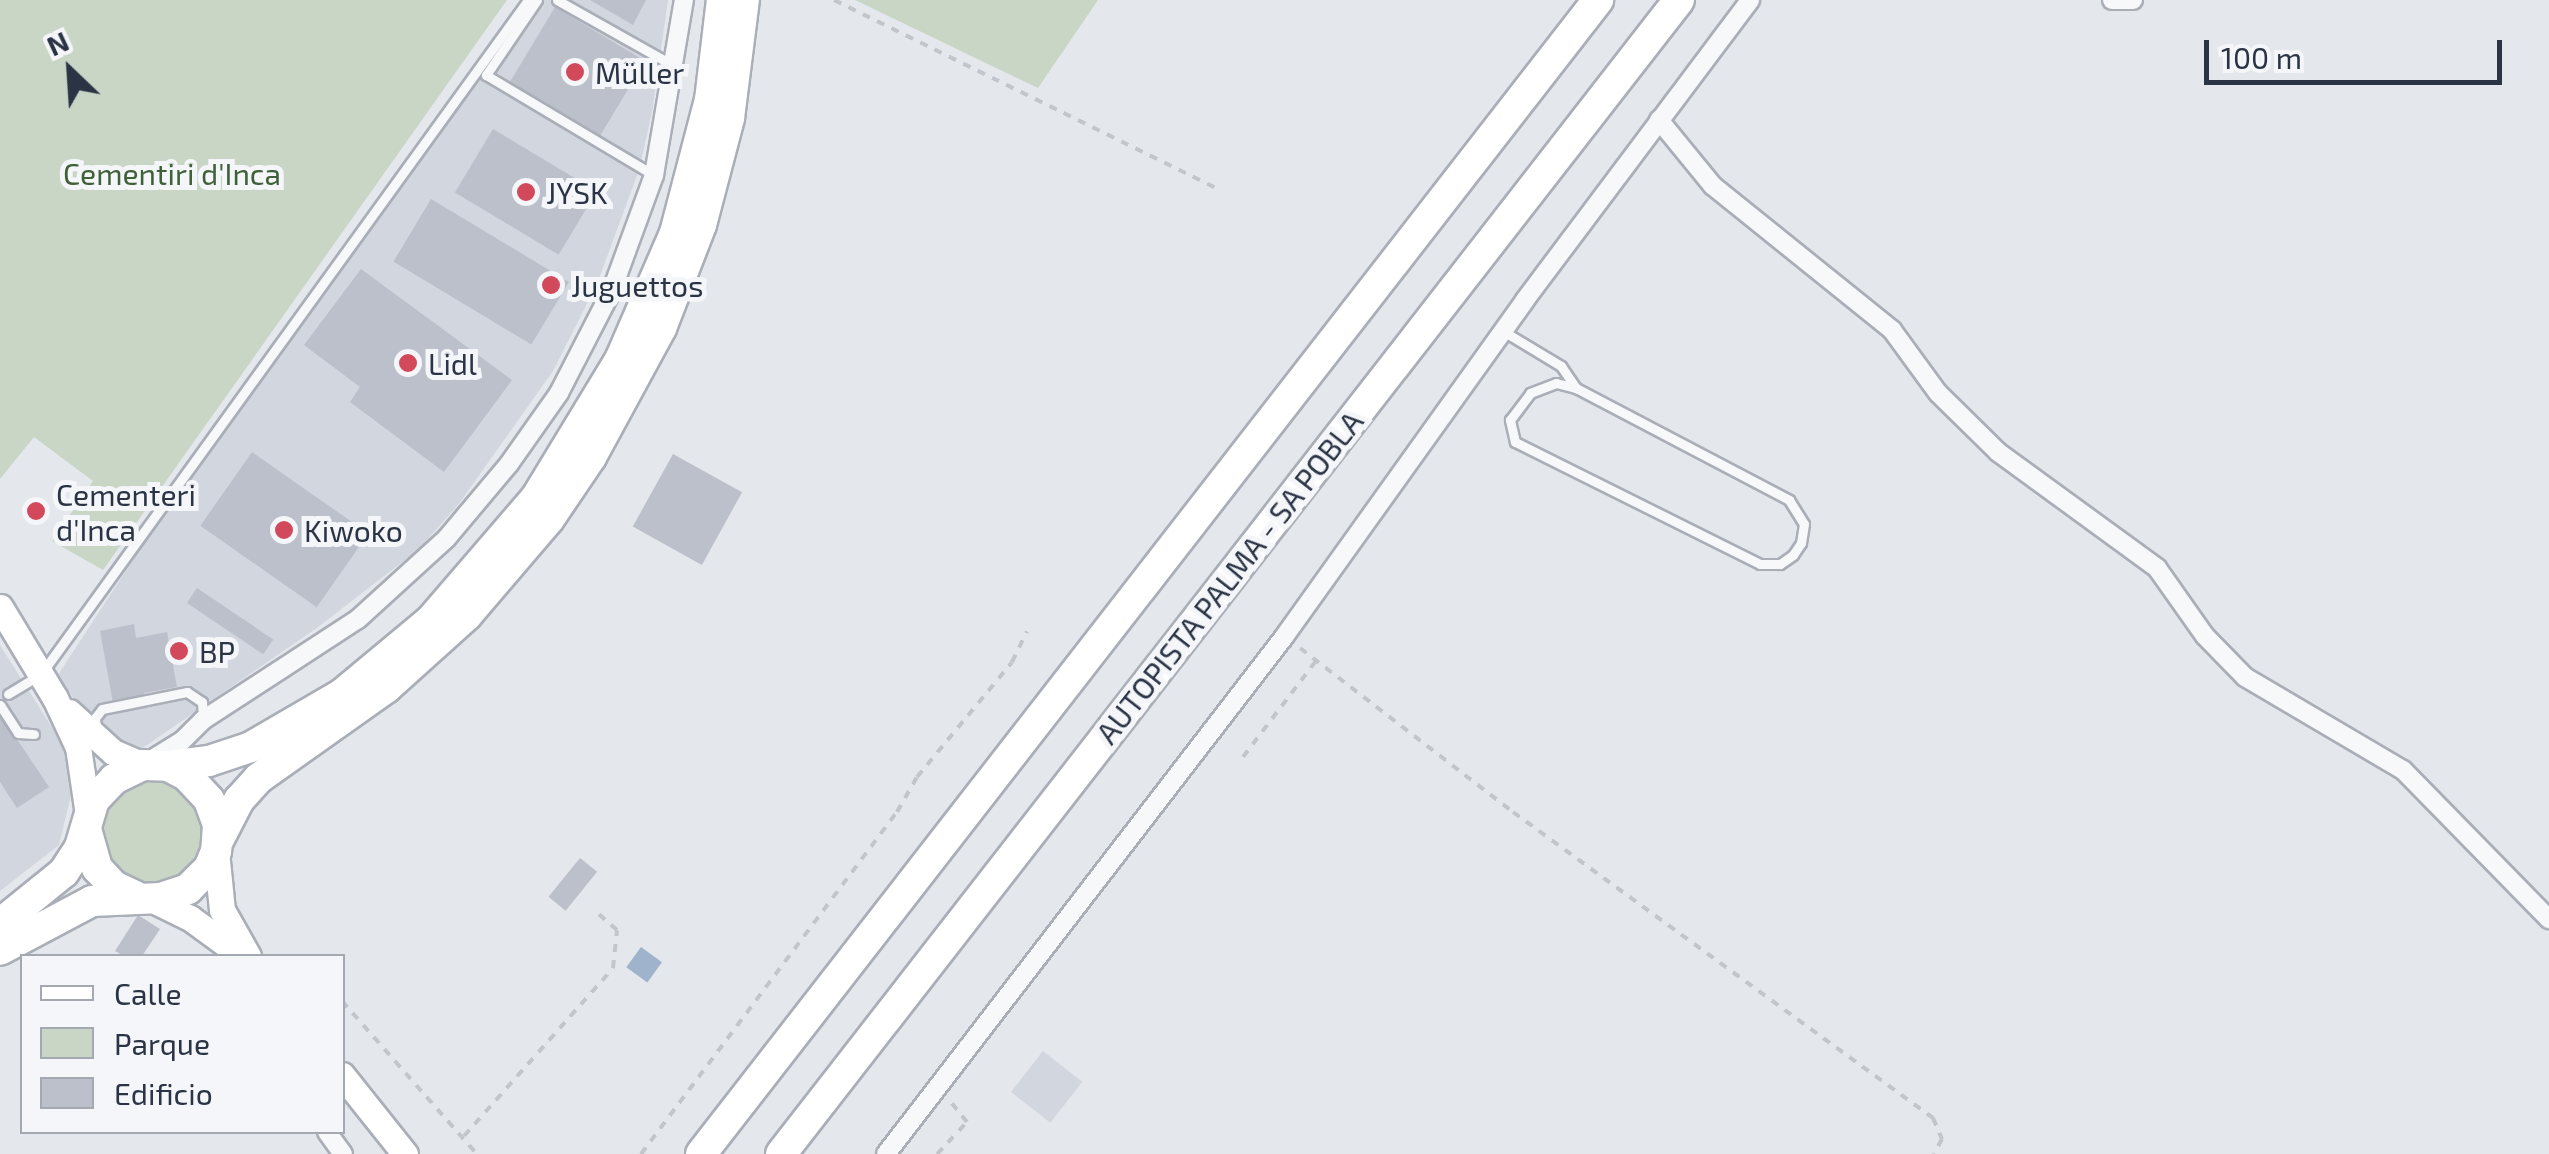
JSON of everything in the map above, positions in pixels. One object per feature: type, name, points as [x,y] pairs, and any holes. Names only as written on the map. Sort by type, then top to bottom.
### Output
[{"type":"highway","points":[[0,924],[64,872],[103,788],[156,766],[230,755],[294,724],[342,694],[430,620],[536,498],[620,360],[664,262],[706,116],[722,0]]},
{"type":"highway","points":[[0,950],[80,905],[188,889],[210,868],[239,800],[259,778],[386,688],[466,615],[539,532],[591,456],[668,312],[701,226],[730,118],[744,0]]},
{"type":"highway","name":"AUTOPISTA PALMA - SA POBLA","points":[[701,1154],[1598,0]]},
{"type":"highway","name":"AUTOPISTA PALMA - SA POBLA","points":[[781,1154],[1678,0]]},
{"type":"highway","points":[[156,766],[186,775],[209,800],[217,845]]},
{"type":"highway","points":[[87,822],[97,868],[114,886],[142,897]]},
{"type":"street","points":[[55,698],[102,744],[156,766],[202,720],[370,609],[446,539],[509,464],[559,394],[612,290],[654,175],[676,67],[684,0]]},
{"type":"street","points":[[886,1154],[1284,636],[1503,331],[1750,0]]},
{"type":"street","points":[[2112,0],[2133,0]]},
{"type":"street","points":[[1659,120],[1714,186],[1892,330],[1938,393],[1998,452],[2157,568],[2205,636],[2245,677],[2404,770],[2549,918]]},
{"type":"street","points":[[0,607],[55,698],[81,758],[87,822]]},
{"type":"street","points":[[217,845],[222,910],[244,954]]},
{"type":"street","points":[[142,897],[190,918],[242,954]]},
{"type":"street","points":[[0,911],[35,898]]},
{"type":"street","points":[[345,1079],[405,1154]]},
{"type":"street","points":[[328,1134],[343,1154]]},
{"type":"lane","points":[[8,694],[40,674],[528,0]]},
{"type":"lane","points":[[537,0],[486,75],[654,175]]},
{"type":"lane","points":[[557,0],[676,67]]},
{"type":"lane","points":[[1503,331],[1562,366],[1576,388],[1789,500],[1804,524],[1801,543],[1792,556],[1780,564],[1760,564],[1515,442],[1510,420],[1530,393],[1556,383],[1576,388]]},
{"type":"lane","points":[[102,744],[95,718],[107,707],[187,692],[202,702],[202,720]]},
{"type":"lane","points":[[0,705],[18,733],[34,734]]},
{"type":"path","points":[[834,0],[1214,187]]},
{"type":"path","points":[[641,1154],[897,812],[918,776],[1012,662],[1026,631]]},
{"type":"path","points":[[1284,636],[1513,812],[1933,1118],[1942,1133],[1934,1154]]},
{"type":"path","points":[[1243,757],[1316,661]]},
{"type":"path","points":[[464,1136],[613,968],[618,930],[596,912]]},
{"type":"path","points":[[345,1004],[477,1154]]},
{"type":"path","points":[[936,1088],[967,1122],[937,1154]]},
{"type":"shaded area","points":[[530,0],[668,0],[652,112],[639,170],[597,284],[553,371],[458,505],[419,549],[318,627],[134,754],[82,711],[58,675],[161,517]]},
{"type":"shaded area","points":[[0,645],[68,753],[71,795],[59,845],[0,891]]},
{"type":"shaded area","points":[[1043,1051],[1082,1082],[1050,1123],[1011,1092]]},
{"type":"green space","name":"Cementiri d'Inca","points":[[0,0],[507,0],[103,570],[52,541],[93,481],[34,437],[0,479]]},
{"type":"green space","points":[[855,0],[1098,0],[1038,88]]},
{"type":"green space","points":[[152,781],[181,789],[195,803],[203,832],[195,861],[181,875],[152,883],[123,875],[109,861],[101,832],[109,803],[123,789]]},
{"type":"water","points":[[641,947],[662,962],[647,983],[626,967]]},
{"type":"building","points":[[590,0],[646,0],[633,25]]},
{"type":"building","name":"Müller","points":[[555,7],[645,61],[598,139],[508,85]]},
{"type":"building","name":"JYSK","points":[[493,129],[597,191],[559,255],[455,192]]},
{"type":"building","points":[[431,199],[569,282],[531,344],[393,262]]},
{"type":"building","name":"Lidl","points":[[361,269],[512,380],[444,472],[350,402],[360,387],[304,345]]},
{"type":"building","name":"Kiwoko","points":[[252,452],[368,533],[317,607],[200,526]]},
{"type":"building","points":[[673,454],[742,492],[702,565],[633,527]]},
{"type":"building","points":[[197,588],[273,639],[263,654],[187,603]]},
{"type":"building","points":[[134,624],[136,638],[167,632],[177,687],[144,693],[147,708],[115,714],[100,631]]},
{"type":"building","points":[[0,714],[49,787],[17,808],[0,782]]},
{"type":"building","points":[[580,858],[597,872],[566,911],[549,897]]},
{"type":"building","points":[[138,915],[160,929],[143,954],[115,951]]},
{"type":"place","name":"Müller","points":[[575,72]]},
{"type":"place","name":"JYSK","points":[[526,192]]},
{"type":"place","name":"Juguettos","points":[[551,285]]},
{"type":"place","name":"Lidl","points":[[408,363]]},
{"type":"place","name":"Cementeri d'Inca","points":[[36,511]]},
{"type":"place","name":"Kiwoko","points":[[284,530]]},
{"type":"place","name":"BP","points":[[179,651]]}]
